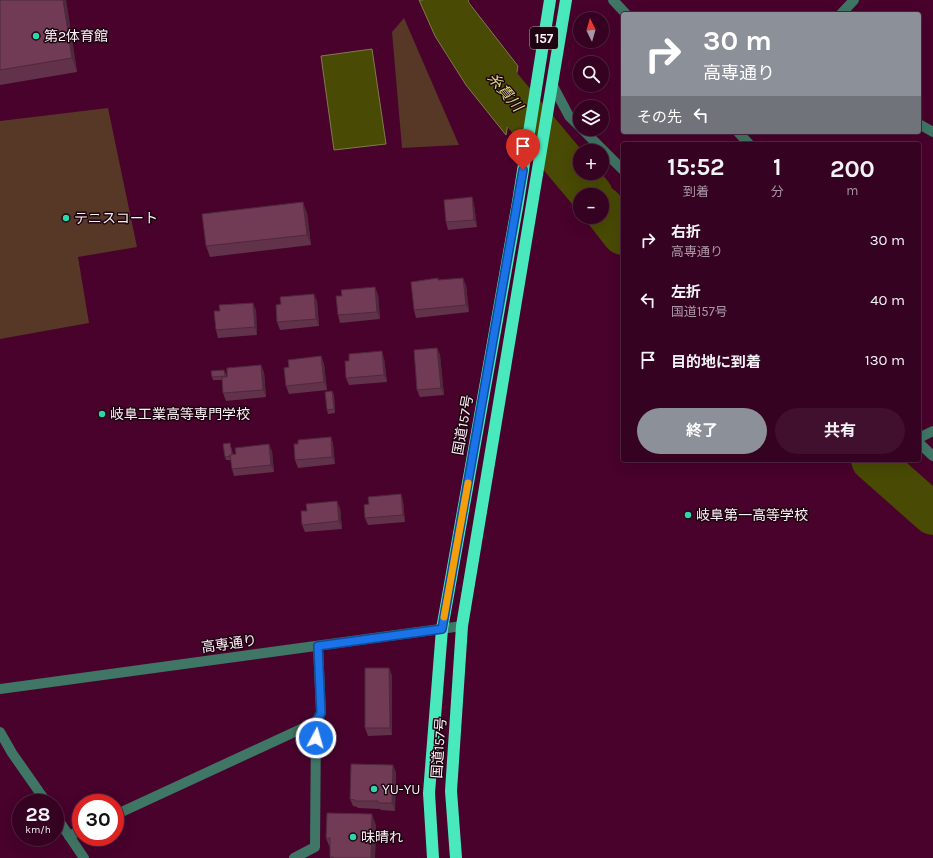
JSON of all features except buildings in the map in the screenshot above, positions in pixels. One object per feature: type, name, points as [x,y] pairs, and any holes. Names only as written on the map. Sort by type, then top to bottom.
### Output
[{"type":"highway","name":"国道157号","points":[[433,858],[429,793],[442,629],[518,202],[550,0]]},
{"type":"highway","name":"国道157号","points":[[456,858],[452,791],[462,626],[566,0]]},
{"type":"street","points":[[613,0],[624,12]]},
{"type":"street","points":[[843,12],[854,0]]},
{"type":"street","points":[[552,84],[569,116],[573,120]]},
{"type":"street","points":[[921,125],[933,132]]},
{"type":"street","points":[[740,134],[747,142]]},
{"type":"street","points":[[589,136],[621,168]]},
{"type":"street","points":[[921,437],[933,431]]},
{"type":"street","points":[[921,445],[933,456]]},
{"type":"street","name":"高専通り","points":[[0,689],[462,626]]},
{"type":"street","points":[[294,858],[315,847],[316,722],[321,713],[318,646]]},
{"type":"street","points":[[124,811],[316,722]]},
{"type":"street","points":[[0,732],[12,753],[41,794]]},
{"type":"street","points":[[64,828],[84,858]]},
{"type":"shaded area","points":[[404,18],[459,145],[402,148],[392,32]]},
{"type":"shaded area","name":"テニスコート","points":[[108,108],[137,247],[78,257],[89,323],[0,339],[0,121]]},
{"type":"water","points":[[419,0],[468,0],[518,66],[506,135],[466,85],[435,36]]},
{"type":"water","points":[[372,49],[386,144],[334,150],[321,56]]},
{"type":"waterway","name":"糸貫川","points":[[444,0],[466,45],[586,188]]},
{"type":"waterway","name":"糸貫川","points":[[609,216],[621,231]]},
{"type":"waterway","name":"糸貫川","points":[[874,462],[933,514]]},
{"type":"slow traffic","points":[[444,617],[468,483]]},
{"type":"place","name":"第2体育館","points":[[36,36]]},
{"type":"place","name":"テニスコート","points":[[66,218]]},
{"type":"place","name":"岐阜工業高等専門学校","points":[[102,414]]},
{"type":"place","name":"岐阜第一高等学校","points":[[688,515]]},
{"type":"place","name":"YU-YU","points":[[374,789]]},
{"type":"place","name":"味晴れ","points":[[353,837]]},
{"type":"route","points":[[316,738],[316,722],[321,713],[318,646],[442,629],[523,170]]}]
